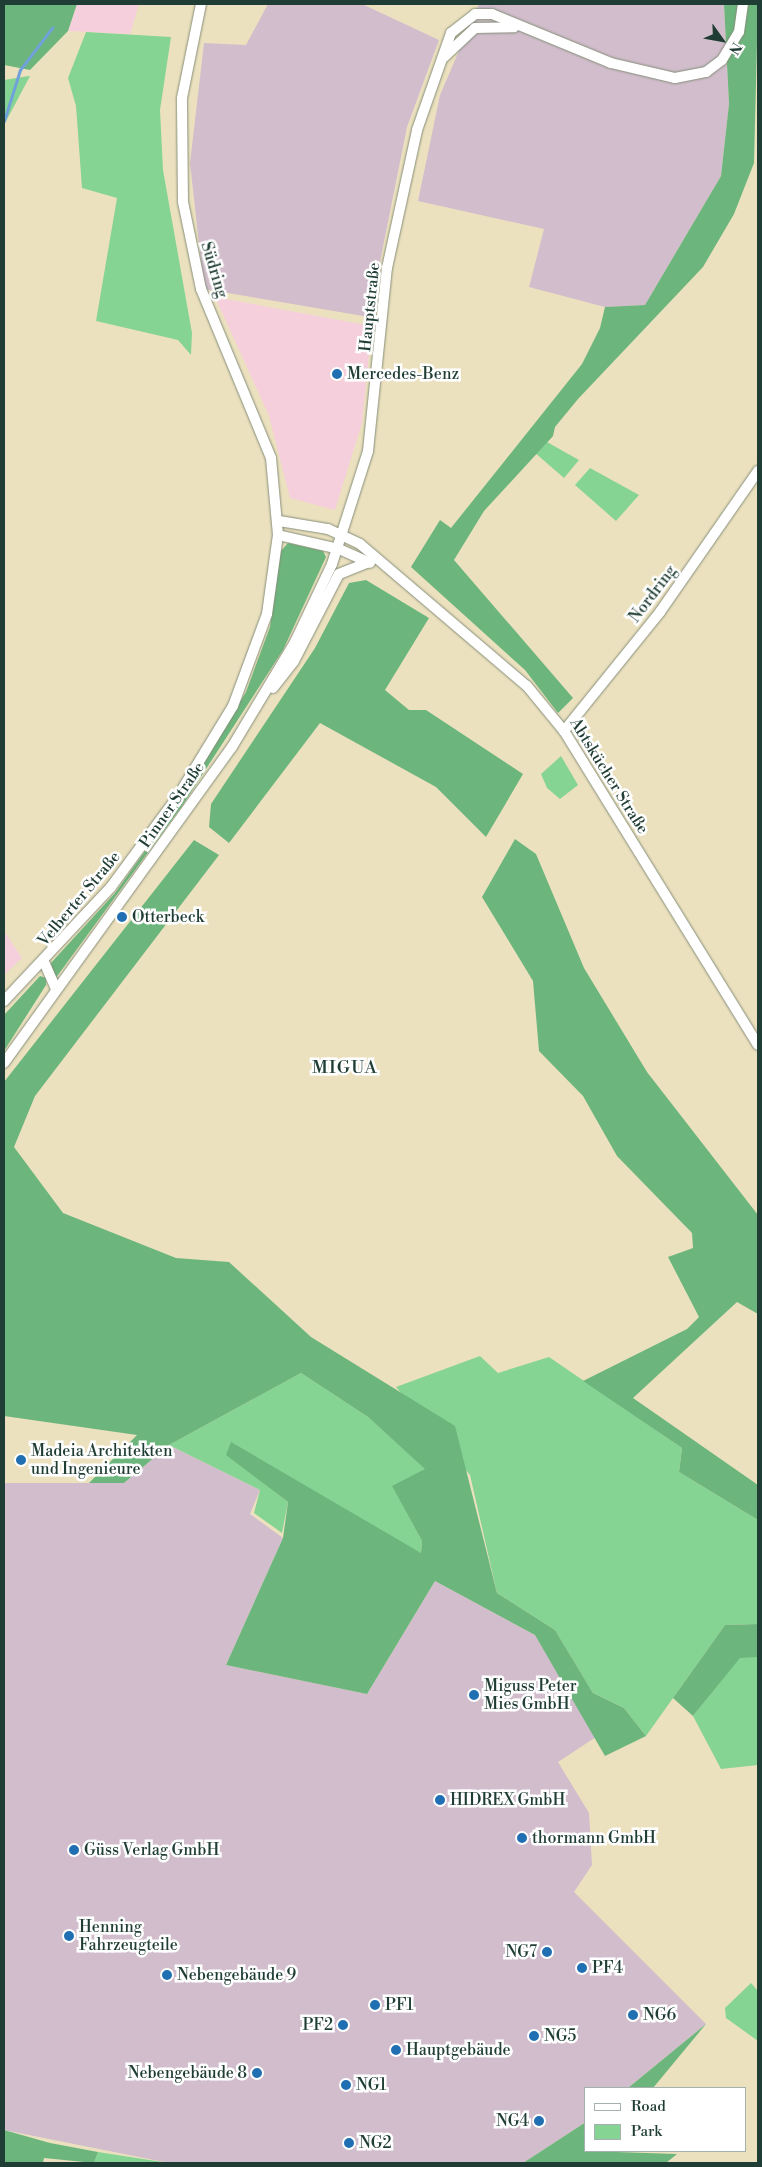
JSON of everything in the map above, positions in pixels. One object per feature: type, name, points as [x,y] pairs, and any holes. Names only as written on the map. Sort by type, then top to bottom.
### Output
[{"type":"street","name":"Südring","points":[[201,4],[182,98],[183,202],[201,289],[268,450],[278,521],[278,534]]},
{"type":"street","points":[[526,29],[643,73],[694,77],[706,72],[729,52],[739,32],[743,4]]},
{"type":"street","name":"Hauptstraße","points":[[339,549],[368,451],[388,268],[417,130],[436,69],[448,37],[461,20],[475,14],[492,14],[526,29]]},
{"type":"street","name":"Hauptstraße","points":[[436,69],[454,44],[475,28],[495,24],[526,29]]},
{"type":"street","name":"Nordring","points":[[564,730],[666,604],[758,470]]},
{"type":"street","points":[[278,521],[344,534]]},
{"type":"street","name":"Abtskücher Straße","points":[[278,534],[339,549],[384,568]]},
{"type":"street","name":"Velberter Straße","points":[[4,1001],[44,962],[140,849],[233,706],[262,633],[278,534]]},
{"type":"street","name":"Abtskücher Straße","points":[[344,534],[504,663],[564,730],[758,1045]]},
{"type":"street","name":"Pinner Straße","points":[[4,1063],[183,818],[264,696],[309,616],[339,549]]},
{"type":"street","points":[[264,696],[294,662],[339,574],[369,562]]},
{"type":"street","points":[[44,962],[56,990]]},
{"type":"shaded area","points":[[77,4],[139,4],[130,34],[68,31]]},
{"type":"shaded area","points":[[268,4],[362,4],[439,40],[407,127],[369,317],[204,289],[190,163],[204,43],[246,45]]},
{"type":"shaded area","points":[[479,4],[724,4],[729,104],[721,176],[645,305],[605,307],[529,287],[544,229],[418,201],[440,95]]},
{"type":"shaded area","points":[[215,297],[372,326],[362,423],[335,510],[290,498],[269,416]]},
{"type":"shaded area","points":[[4,931],[22,958],[4,975]]},
{"type":"shaded area","points":[[169,1445],[260,1490],[250,1514],[283,1538],[226,1665],[367,1694],[435,1581],[535,1635],[596,1737],[558,1762],[589,1813],[592,1865],[574,1892],[706,2024],[629,2087],[584,2087],[584,2123],[523,2163],[169,2163],[4,2130],[4,1483],[124,1483]]},
{"type":"green space","points":[[4,4],[77,4],[68,31],[30,70],[4,65]]},
{"type":"green space","points":[[724,4],[758,4],[754,163],[734,214],[703,267],[578,399],[555,427],[553,436],[484,511],[454,560],[573,698],[558,713],[525,670],[411,567],[440,520],[451,528],[582,364],[600,328],[605,307],[645,305],[721,176],[729,104]]},
{"type":"green space","points":[[86,32],[171,37],[160,110],[163,170],[192,333],[191,355],[178,340],[96,321],[117,198],[82,188],[76,106],[68,78]]},
{"type":"green space","points":[[30,76],[4,125],[4,80]]},
{"type":"green space","points":[[553,436],[547,442],[579,460],[564,478],[534,452]]},
{"type":"green space","points":[[590,468],[639,495],[616,521],[575,485]]},
{"type":"green space","points":[[288,543],[323,551],[326,557],[283,650],[182,806],[55,979],[51,963],[115,893],[176,808],[246,692],[270,627],[281,551]]},
{"type":"green space","points":[[366,580],[429,618],[385,690],[409,710],[426,710],[523,774],[486,837],[436,787],[320,723],[229,843],[209,827],[211,804],[315,648],[349,583]]},
{"type":"green space","points":[[561,756],[578,785],[560,799],[547,788],[541,774]]},
{"type":"green space","points":[[515,839],[536,854],[584,968],[647,1072],[758,1215],[758,1314],[737,1302],[633,1398],[758,1485],[758,1520],[679,1472],[682,1448],[583,1381],[687,1329],[699,1317],[668,1257],[693,1248],[692,1233],[617,1156],[583,1096],[539,1051],[533,981],[482,897]]},
{"type":"green space","points":[[194,840],[219,855],[35,1096],[14,1147],[63,1213],[176,1258],[229,1262],[311,1337],[455,1426],[497,1593],[555,1630],[593,1693],[624,1708],[646,1736],[605,1756],[535,1635],[435,1581],[367,1694],[226,1665],[283,1538],[288,1502],[226,1455],[231,1442],[421,1553],[422,1541],[392,1486],[425,1469],[368,1417],[301,1373],[169,1445],[124,1483],[89,1483],[137,1435],[4,1416],[4,1082]]},
{"type":"green space","points":[[40,976],[46,978],[46,985],[4,1051],[4,1015]]},
{"type":"green space","points":[[480,1356],[498,1373],[549,1357],[682,1448],[679,1472],[758,1520],[758,1624],[725,1625],[646,1736],[624,1708],[593,1693],[555,1630],[497,1593],[470,1475],[396,1387]]},
{"type":"green space","points":[[301,1373],[368,1417],[426,1469],[393,1487],[422,1541],[421,1553],[227,1455],[288,1502],[282,1533],[254,1513],[260,1490],[169,1445]]},
{"type":"green space","points":[[758,1624],[758,1657],[740,1658],[693,1716],[673,1698],[725,1625]]},
{"type":"green space","points":[[740,1657],[758,1657],[758,1765],[721,1769],[693,1716]]},
{"type":"green space","points":[[751,1983],[758,1991],[758,2041],[726,2018],[725,2008]]},
{"type":"green space","points":[[706,2024],[654,2087],[629,2087]]},
{"type":"green space","points":[[584,2123],[584,2152],[677,2154],[666,2163],[523,2163]]},
{"type":"green space","points":[[4,2130],[50,2143],[98,2152],[94,2163],[44,2158],[43,2163],[4,2163]]},
{"type":"green space","points":[[98,2152],[169,2163],[94,2163]]},
{"type":"waterway","points":[[4,121],[20,70],[52,28]]},
{"type":"place","name":"Mercedes-Benz","points":[[337,374]]},
{"type":"place","name":"Otterbeck","points":[[122,917]]},
{"type":"place","name":"Madeia Architekten und Ingenieure","points":[[21,1460]]},
{"type":"place","name":"Miguss Peter Mies GmbH","points":[[474,1695]]},
{"type":"place","name":"HIDREX GmbH","points":[[440,1800]]},
{"type":"place","name":"thormann GmbH","points":[[522,1838]]},
{"type":"place","name":"Güss Verlag GmbH","points":[[74,1850]]},
{"type":"place","name":"Henning Fahrzeugteile","points":[[69,1936]]},
{"type":"place","name":"NG7","points":[[547,1952]]},
{"type":"place","name":"PF4","points":[[582,1968]]},
{"type":"place","name":"Nebengebäude 9","points":[[167,1975]]},
{"type":"place","name":"PF1","points":[[375,2005]]},
{"type":"place","name":"NG6","points":[[633,2015]]},
{"type":"place","name":"PF2","points":[[343,2025]]},
{"type":"place","name":"NG5","points":[[534,2036]]},
{"type":"place","name":"Hauptgebäude","points":[[396,2050]]},
{"type":"place","name":"Nebengebäude 8","points":[[257,2073]]},
{"type":"place","name":"NG1","points":[[346,2085]]},
{"type":"place","name":"NG4","points":[[539,2121]]},
{"type":"place","name":"NG2","points":[[349,2143]]},
{"type":"district","name":"MIGUA","points":[[345,1068]]}]
